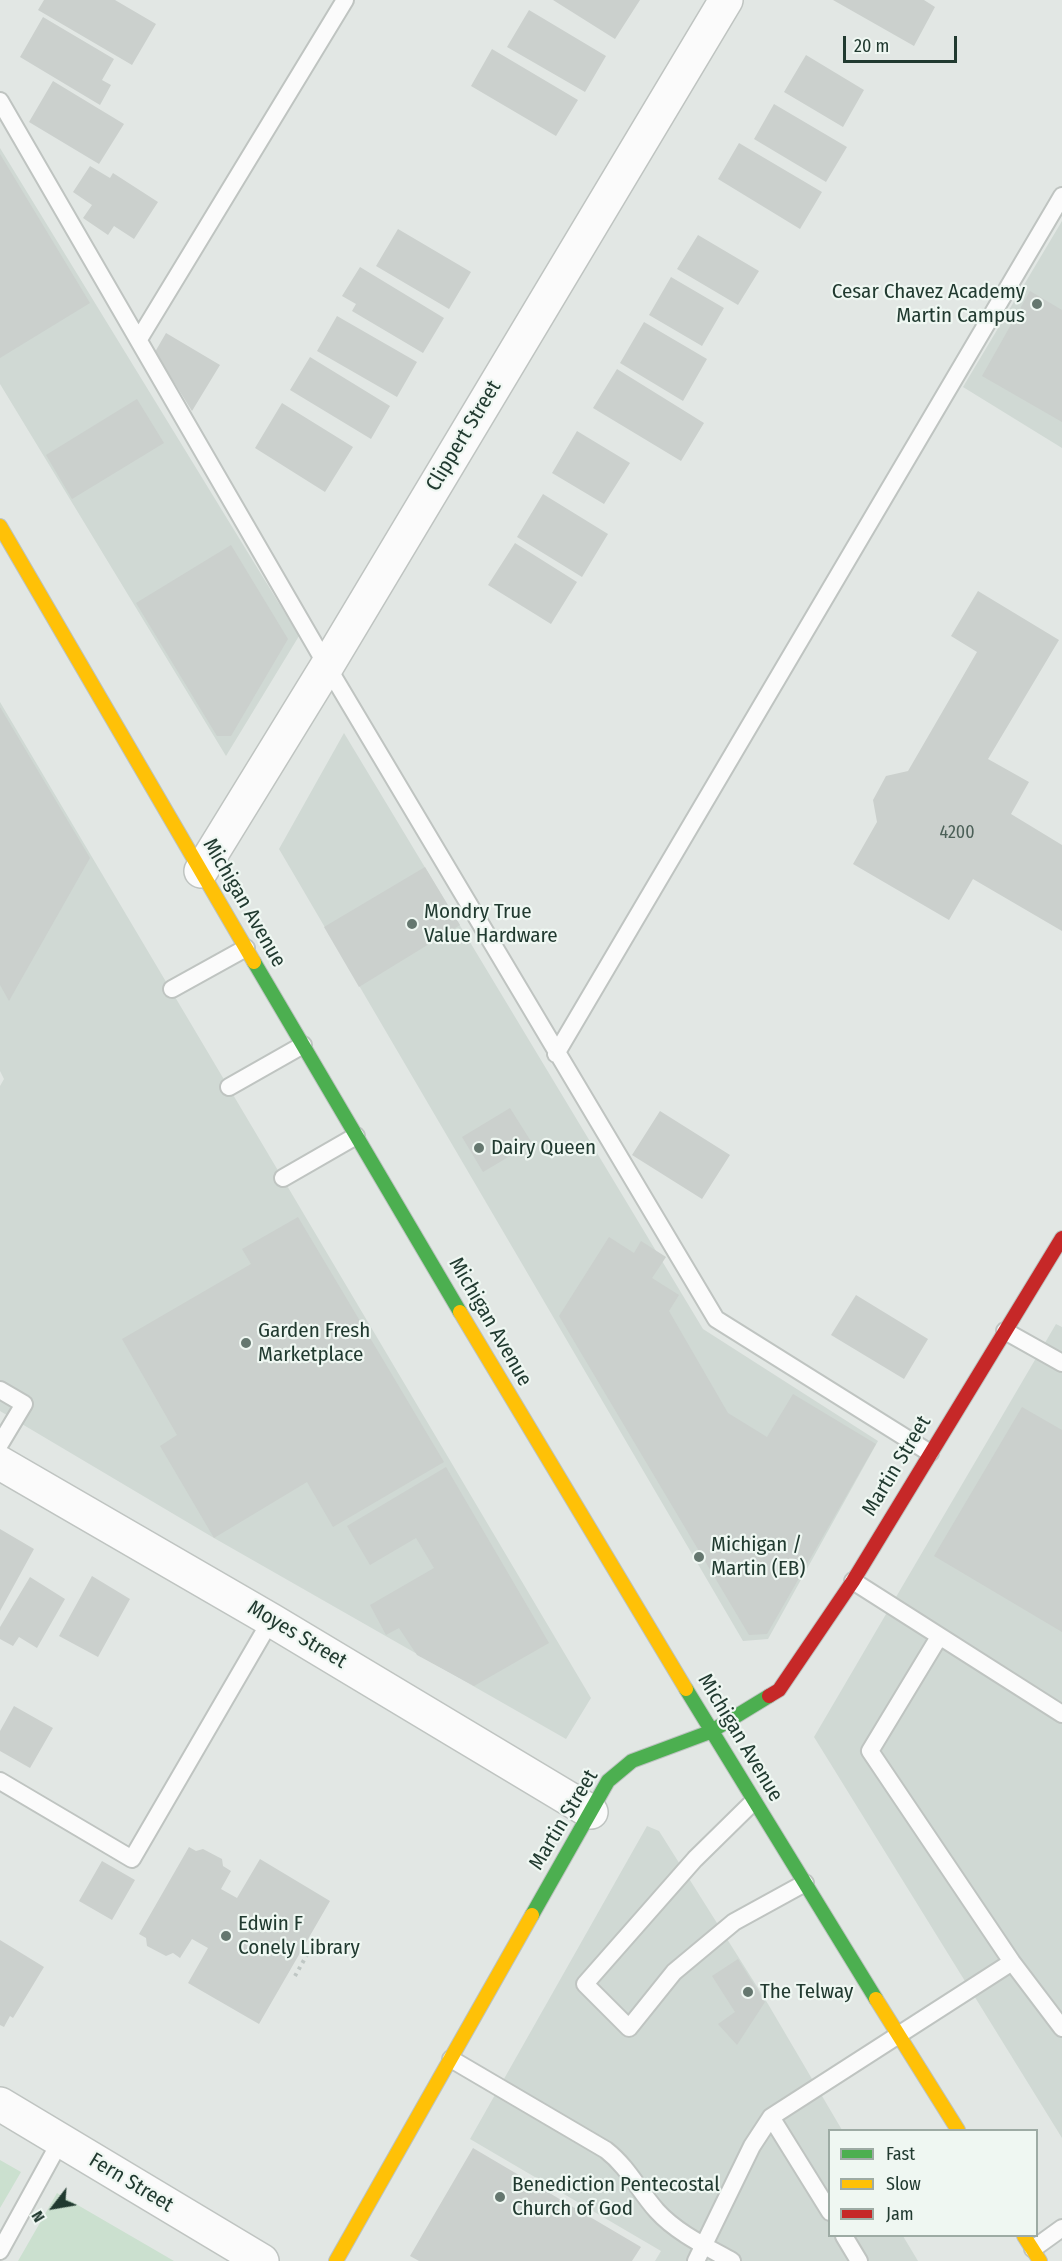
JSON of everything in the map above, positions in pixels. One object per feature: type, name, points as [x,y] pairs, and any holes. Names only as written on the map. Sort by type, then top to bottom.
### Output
[{"type":"main road","name":"Michigan Avenue","points":[[0,526],[504,1389],[710,1732],[957,2129]]},
{"type":"main road","name":"Martin Street","points":[[336,2261],[608,1780],[632,1761],[710,1732],[779,1690],[852,1581],[1062,1238]]},
{"type":"street","name":"Clippert Street","points":[[201,871],[327,666],[726,0]]},
{"type":"street","name":"Moyes Street","points":[[0,1463],[271,1620],[591,1812]]},
{"type":"street","name":"Fern Street","points":[[0,2104],[262,2261]]},
{"type":"lane","points":[[139,339],[345,0]]},
{"type":"lane","points":[[0,101],[327,666],[556,1054],[716,1319],[930,1453]]},
{"type":"lane","points":[[556,1054],[1062,196]]},
{"type":"lane","points":[[172,988],[246,948]]},
{"type":"lane","points":[[229,1087],[303,1046]]},
{"type":"lane","points":[[283,1178],[356,1136]]},
{"type":"lane","points":[[1005,1331],[1062,1363]]},
{"type":"lane","points":[[0,1390],[24,1404],[0,1444]]},
{"type":"lane","points":[[852,1581],[1062,1714]]},
{"type":"lane","points":[[0,1781],[132,1859],[271,1620]]},
{"type":"lane","points":[[939,1637],[870,1751],[1012,1962],[1062,2028]]},
{"type":"lane","points":[[753,1802],[694,1859],[585,1984],[629,2028],[674,1972],[734,1922],[805,1883]]},
{"type":"lane","points":[[696,2261],[752,2146],[771,2117],[1012,1962]]},
{"type":"lane","points":[[450,2059],[606,2150],[621,2162],[658,2212],[703,2246],[732,2261]]},
{"type":"lane","points":[[771,2117],[828,2209]]},
{"type":"lane","points":[[0,2251],[61,2140]]},
{"type":"lane","points":[[1032,2249],[1062,2228]]},
{"type":"lane","points":[[845,2237],[860,2261]]},
{"type":"path","points":[[295,1976],[309,1953]]},
{"type":"path","points":[[296,1961],[301,1964]]},
{"type":"shaded area","points":[[0,148],[299,636],[226,756],[0,384]]},
{"type":"shaded area","name":"Cesar Chavez Academy Martin Campus","points":[[1062,221],[1062,448],[963,387]]},
{"type":"shaded area","points":[[0,702],[591,1698],[566,1739],[214,1538],[0,1411],[0,1086],[4,1079],[0,1071]]},
{"type":"shaded area","points":[[344,733],[703,1329],[878,1441],[768,1639],[743,1641],[279,849]]},
{"type":"shaded area","points":[[1056,1324],[1062,1327],[1062,2138],[814,1737]]},
{"type":"shaded area","points":[[647,1826],[659,1831],[768,2004],[841,2129],[828,2129],[828,2237],[904,2237],[918,2261],[655,2261],[661,2251],[470,2139]]},
{"type":"green space","points":[[0,2160],[21,2172],[0,2208]]},
{"type":"green space","points":[[57,2193],[174,2261],[18,2261]]},
{"type":"building","points":[[44,0],[115,0],[156,24],[132,65],[38,10]]},
{"type":"building","points":[[553,0],[640,0],[615,39]]},
{"type":"building","points":[[833,0],[924,0],[935,7],[914,46]]},
{"type":"building","points":[[529,10],[606,56],[585,92],[507,47]]},
{"type":"building","points":[[43,17],[114,59],[102,80],[111,85],[100,105],[20,57]]},
{"type":"building","points":[[492,49],[578,100],[556,136],[471,86]]},
{"type":"building","points":[[806,55],[864,90],[843,127],[784,92]]},
{"type":"building","points":[[53,81],[124,124],[99,164],[29,122]]},
{"type":"building","points":[[774,104],[847,147],[826,182],[754,139]]},
{"type":"building","points":[[739,143],[822,192],[800,229],[718,179]]},
{"type":"building","points":[[0,154],[90,303],[0,358]]},
{"type":"building","points":[[90,166],[110,178],[113,173],[158,202],[134,239],[114,226],[108,235],[83,218],[92,205],[73,192]]},
{"type":"building","points":[[398,229],[471,272],[449,309],[376,266]]},
{"type":"building","points":[[698,235],[759,271],[738,305],[677,269]]},
{"type":"building","points":[[360,267],[444,318],[423,353],[352,311],[356,304],[342,296]]},
{"type":"building","points":[[671,277],[724,308],[702,346],[649,315]]},
{"type":"building","points":[[1030,291],[1062,310],[1062,422],[982,376]]},
{"type":"building","points":[[337,316],[417,362],[397,397],[317,351]]},
{"type":"building","points":[[644,322],[707,359],[683,401],[620,363]]},
{"type":"building","points":[[166,333],[220,365],[192,411],[155,352]]},
{"type":"building","points":[[310,357],[390,406],[371,439],[290,390]]},
{"type":"building","points":[[617,369],[704,423],[681,461],[593,408]]},
{"type":"building","points":[[137,399],[164,443],[72,499],[46,455]]},
{"type":"building","points":[[282,403],[353,447],[325,492],[255,448]]},
{"type":"building","points":[[577,431],[630,463],[604,504],[552,473]]},
{"type":"building","points":[[543,494],[608,534],[582,577],[517,537]]},
{"type":"building","points":[[515,543],[577,582],[551,624],[488,585]]},
{"type":"building","points":[[231,545],[288,639],[231,736],[217,736],[136,603]]},
{"type":"building","points":[[978,591],[1059,640],[988,759],[1029,782],[1011,814],[1062,845],[1062,931],[973,879],[949,920],[853,864],[877,822],[873,800],[886,776],[908,771],[977,652],[951,636]]},
{"type":"building","points":[[0,707],[90,858],[9,1001],[0,985]]},
{"type":"building","points":[[425,867],[460,925],[359,987],[324,927]]},
{"type":"building","points":[[510,1108],[532,1143],[483,1172],[462,1137]]},
{"type":"building","points":[[660,1111],[730,1155],[702,1199],[632,1155]]},
{"type":"building","points":[[298,1217],[444,1462],[333,1527],[307,1482],[214,1538],[160,1446],[177,1435],[122,1339],[251,1264],[242,1249]]},
{"type":"building","points":[[609,1237],[634,1253],[641,1241],[666,1257],[652,1278],[679,1295],[669,1311],[728,1413],[767,1437],[793,1394],[876,1444],[767,1634],[749,1635],[559,1316]]},
{"type":"building","points":[[856,1295],[928,1339],[904,1379],[831,1335]]},
{"type":"building","points":[[1022,1407],[1062,1430],[1062,1632],[934,1556]]},
{"type":"building","points":[[446,1467],[549,1643],[474,1686],[417,1655],[399,1628],[386,1635],[370,1605],[434,1568],[416,1538],[370,1565],[347,1526]]},
{"type":"building","points":[[0,1529],[34,1549],[0,1611]]},
{"type":"building","points":[[92,1576],[130,1599],[98,1657],[59,1636]]},
{"type":"building","points":[[30,1577],[65,1599],[37,1648],[19,1637],[13,1646],[0,1639],[0,1627]]},
{"type":"building","points":[[14,1706],[53,1728],[30,1768],[0,1751],[0,1731]]},
{"type":"building","name":"Edwin F Conely Library","points":[[189,1847],[196,1851],[203,1849],[222,1859],[223,1866],[231,1871],[221,1889],[237,1898],[260,1859],[330,1901],[259,2024],[188,1983],[208,1948],[192,1939],[180,1958],[173,1953],[166,1956],[147,1946],[146,1938],[139,1934]]},
{"type":"building","points":[[102,1861],[135,1880],[112,1920],[79,1901]]},
{"type":"building","points":[[0,1940],[44,1967],[13,2018],[10,2016],[4,2027],[0,2025]]},
{"type":"building","points":[[738,1959],[765,2002],[737,2045],[718,2024],[735,2012],[712,1976]]},
{"type":"building","name":"Benediction Pentecostal Church of God","points":[[473,2148],[641,2247],[632,2261],[419,2261],[410,2256]]},
{"type":"traffic: fast","points":[[254,962],[460,1312]]},
{"type":"traffic: fast","points":[[686,1689],[876,1999]]},
{"type":"traffic: fast","points":[[532,1915],[608,1781],[632,1761],[710,1732],[769,1696]]},
{"type":"traffic: slow","points":[[0,526],[254,962]]},
{"type":"traffic: slow","points":[[460,1312],[686,1689]]},
{"type":"traffic: slow","points":[[336,2261],[532,1915]]},
{"type":"traffic: slow","points":[[876,1999],[957,2129]]},
{"type":"traffic: slow","points":[[1025,2237],[1040,2261]]},
{"type":"traffic: jam","points":[[769,1696],[779,1690],[853,1581],[1062,1238]]},
{"type":"place","name":"Cesar Chavez Academy Martin Campus","points":[[1037,304]]},
{"type":"place","name":"Mondry True Value Hardware","points":[[412,924]]},
{"type":"place","name":"Dairy Queen","points":[[479,1148]]},
{"type":"place","name":"Garden Fresh Marketplace","points":[[246,1343]]},
{"type":"place","name":"Michigan / Martin (EB)","points":[[699,1557]]},
{"type":"place","name":"Edwin F Conely Library","points":[[226,1936]]},
{"type":"place","name":"The Telway","points":[[748,1992]]},
{"type":"place","name":"Benediction Pentecostal Church of God","points":[[500,2197]]}]
